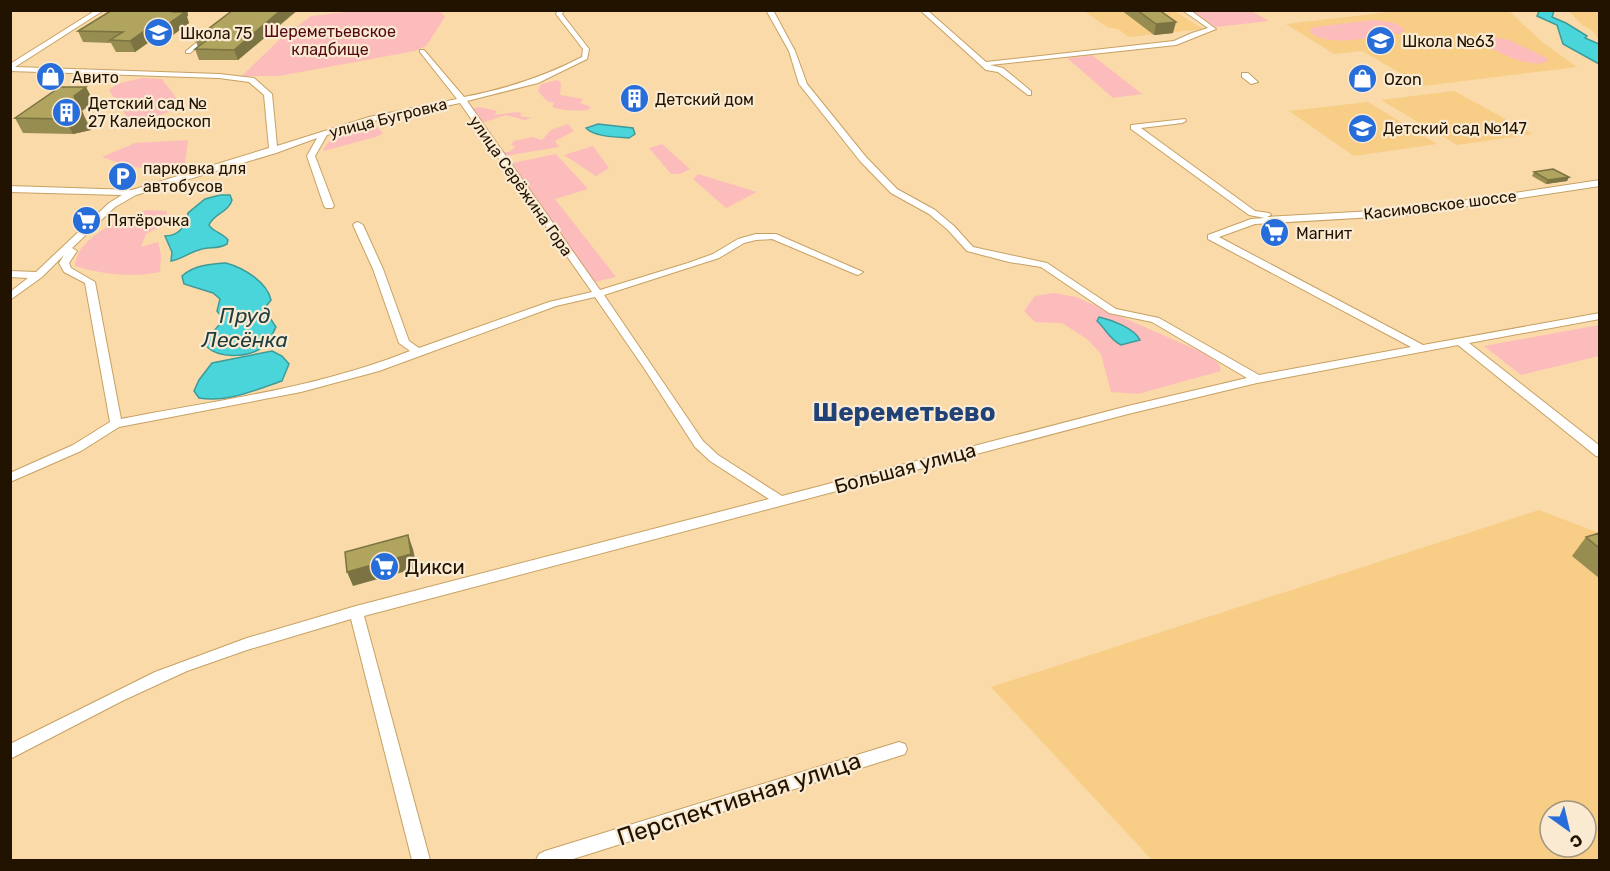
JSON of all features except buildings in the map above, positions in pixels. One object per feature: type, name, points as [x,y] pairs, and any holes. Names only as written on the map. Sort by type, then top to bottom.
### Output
[{"type":"street","points":[[12,67],[101,10]]},
{"type":"street","name":"улица Бугровка","points":[[133,193],[375,119],[462,100],[559,74],[585,58],[586,49],[559,14],[561,10]]},
{"type":"street","points":[[769,10],[792,51],[803,84],[863,159],[894,191],[932,212],[970,249],[1044,265],[1113,311],[1155,320],[1257,379]]},
{"type":"street","points":[[984,64],[1176,43],[1194,34],[1213,29],[1185,10]]},
{"type":"street","points":[[924,11],[989,68],[1000,70],[1028,93]]},
{"type":"street","points":[[188,52],[216,31]]},
{"type":"street","name":"улица Серёжина Гора","points":[[422,51],[462,100],[649,367],[699,444],[714,458],[781,501]]},
{"type":"street","points":[[12,67],[108,73],[219,76],[251,80],[268,94],[273,150]]},
{"type":"street","points":[[12,67],[124,68],[108,73]]},
{"type":"street","points":[[1245,75],[1254,82]]},
{"type":"street","points":[[1182,121],[1134,127],[1253,217]]},
{"type":"street","points":[[323,134],[311,156],[329,206]]},
{"type":"street","name":"Касимовское шоссе","points":[[1420,348],[1211,237],[1253,217],[1294,220],[1408,212],[1599,183]]},
{"type":"street","points":[[10,189],[133,193]]},
{"type":"street","points":[[10,297],[38,275],[112,205],[133,193]]},
{"type":"street","points":[[358,225],[378,269],[404,343],[418,352]]},
{"type":"street","points":[[10,478],[77,448],[116,424],[301,388],[375,369],[553,304],[597,294],[691,265],[716,256],[741,241],[756,237],[773,236],[858,273]]},
{"type":"street","points":[[73,243],[72,250],[64,263],[67,270],[90,282],[116,424]]},
{"type":"street","points":[[10,274],[38,275]]},
{"type":"street","name":"Большая улица","points":[[10,752],[182,668],[267,637],[356,612],[1128,410],[1257,379],[1599,316]]},
{"type":"street","points":[[1459,341],[1599,453]]},
{"type":"street","points":[[356,612],[421,861]]},
{"type":"street","name":"Перспективная улица","points":[[545,861],[899,749]]},
{"type":"shaded area","points":[[1084,11],[1175,11],[1203,29],[1129,37],[1118,29],[1107,27]]},
{"type":"shaded area","points":[[1398,11],[1509,11],[1541,41],[1577,67],[1423,86],[1362,51],[1334,54],[1286,24]]},
{"type":"shaded area","points":[[1569,11],[1599,11],[1599,40],[1593,31],[1582,25]]},
{"type":"shaded area","points":[[1454,91],[1533,134],[1457,145],[1381,100]]},
{"type":"shaded area","name":"Детский сад №147","points":[[1368,102],[1437,144],[1354,156],[1289,111]]},
{"type":"shaded area","points":[[1539,510],[1599,533],[1599,860],[1152,860],[991,687]]},
{"type":"green space","name":"Шереметьевское кладбище","points":[[355,11],[440,11],[445,17],[426,46],[415,51],[279,76],[242,76],[280,39],[311,16]]},
{"type":"green space","points":[[1190,11],[1251,11],[1269,21],[1216,27]]},
{"type":"green space","points":[[1374,20],[1395,23],[1404,31],[1400,34],[1365,39],[1339,40],[1317,36],[1309,31],[1314,27]]},
{"type":"green space","points":[[1492,37],[1509,40],[1547,58],[1548,61],[1523,62],[1504,55],[1481,41]]},
{"type":"green space","points":[[1092,55],[1142,94],[1113,98],[1067,58]]},
{"type":"green space","points":[[142,78],[162,79],[180,103],[169,112],[155,116],[140,118],[126,116],[109,90],[117,84]]},
{"type":"green space","points":[[558,80],[561,83],[560,95],[583,99],[580,103],[591,107],[588,110],[574,111],[552,107],[554,103],[547,101],[538,91],[541,84]]},
{"type":"green space","points":[[479,107],[497,111],[494,115],[519,112],[522,114],[519,116],[532,118],[524,120],[506,115],[485,122],[479,121],[470,109]]},
{"type":"green space","points":[[373,123],[383,133],[376,137],[323,151],[326,145],[337,136]]},
{"type":"green space","points":[[568,124],[574,131],[555,141],[559,147],[505,156],[502,152],[509,152],[516,146],[511,145],[514,141],[533,137],[542,140],[551,130]]},
{"type":"green space","points":[[188,140],[184,170],[130,167],[102,157],[135,143]]},
{"type":"green space","points":[[662,144],[690,169],[680,174],[671,174],[649,148]]},
{"type":"green space","points":[[593,146],[609,168],[596,176],[564,155]]},
{"type":"green space","points":[[556,154],[588,189],[555,199],[616,277],[594,282],[512,163]]},
{"type":"green space","points":[[698,174],[757,192],[726,208],[693,179]]},
{"type":"green space","points":[[147,210],[167,211],[165,224],[146,234],[141,247],[158,242],[161,255],[160,272],[139,275],[117,274],[75,266],[77,256],[83,246],[102,230]]},
{"type":"green space","points":[[1054,293],[1076,297],[1204,353],[1219,364],[1221,371],[1138,394],[1111,392],[1101,354],[1087,339],[1062,323],[1035,322],[1024,311],[1035,296]]},
{"type":"green space","points":[[1599,325],[1599,356],[1521,375],[1484,346]]},
{"type":"water","points":[[1539,11],[1554,11],[1552,17],[1599,44],[1599,64],[1563,44],[1557,25],[1537,16]]},
{"type":"water","points":[[598,124],[633,128],[635,134],[629,138],[612,137],[594,133],[586,128]]},
{"type":"water","name":"Пруд Лесёнка","points":[[230,195],[232,200],[209,225],[228,240],[227,244],[203,249],[171,261],[172,252],[165,236],[181,230],[188,213],[205,199]]},
{"type":"water","name":"Пруд Лесёнка","points":[[226,263],[254,277],[269,293],[271,300],[264,309],[276,327],[267,343],[254,352],[237,355],[220,354],[206,346],[205,341],[220,324],[221,316],[217,311],[220,299],[213,293],[184,284],[182,276],[197,267]]},
{"type":"water","points":[[1099,317],[1128,328],[1140,340],[1121,345],[1113,340],[1097,321]]},
{"type":"water","name":"Пруд Лесёнка","points":[[272,351],[282,356],[289,364],[282,381],[241,395],[220,399],[199,398],[194,391],[212,363]]},
{"type":"place","name":"Школа 75","points":[[159,33]]},
{"type":"place","name":"Школа №63","points":[[1381,41]]},
{"type":"place","name":"Авито","points":[[51,77]]},
{"type":"place","name":"Ozon","points":[[1363,79]]},
{"type":"place","name":"Детский дом","points":[[634,99]]},
{"type":"place","name":"Детский сад № 27 Калейдоскоп","points":[[67,112]]},
{"type":"place","name":"Детский сад №147","points":[[1362,128]]},
{"type":"place","name":"парковка для автобусов","points":[[122,177]]},
{"type":"place","name":"Пятёрочка","points":[[86,220]]},
{"type":"place","name":"Магнит","points":[[1275,233]]},
{"type":"place","name":"Дикси","points":[[384,567]]},
{"type":"district","name":"Шереметьево","points":[[904,412]]}]
